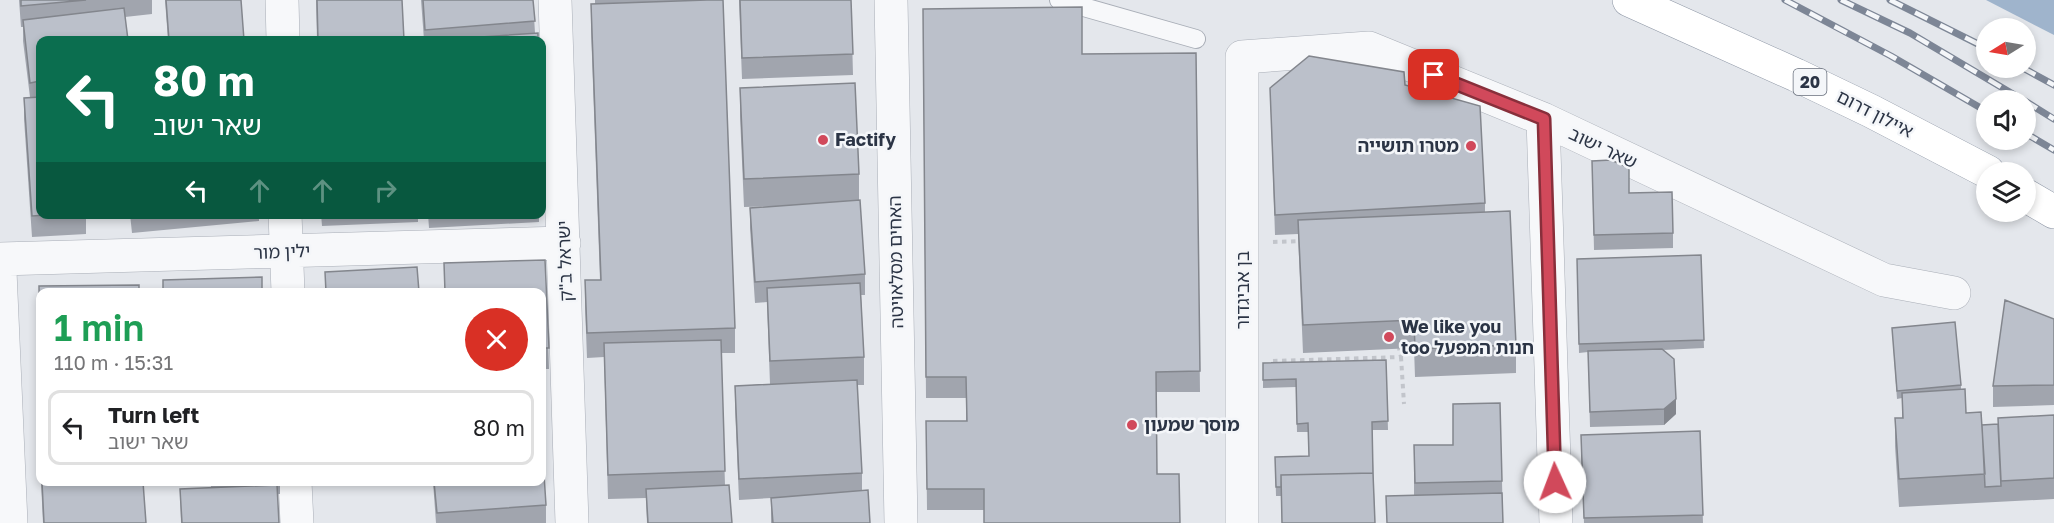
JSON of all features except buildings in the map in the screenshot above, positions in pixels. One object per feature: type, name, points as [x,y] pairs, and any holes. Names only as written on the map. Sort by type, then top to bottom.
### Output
[{"type":"highway","name":"איילון דרום","points":[[1629,0],[1817,85],[1976,166]]},
{"type":"highway","points":[[2036,201],[2054,212]]},
{"type":"street","points":[[282,0],[283,36]]},
{"type":"street","name":"ישראל ב\"ק","points":[[555,0],[572,523]]},
{"type":"street","name":"האחים מסלאויטה","points":[[891,0],[902,523]]},
{"type":"street","name":"שאר ישוב","points":[[1242,57],[1369,48],[1544,119],[1884,280],[1954,293]]},
{"type":"street","name":"בן אביגדור","points":[[1242,57],[1242,523]]},
{"type":"street","points":[[1544,119],[1557,523]]},
{"type":"street","points":[[285,219],[288,288]]},
{"type":"street","name":"ילין מור","points":[[0,259],[564,243]]},
{"type":"street","points":[[0,271],[11,523]]},
{"type":"street","points":[[295,486],[297,523]]},
{"type":"lane","points":[[1059,0],[1196,39]]},
{"type":"path","points":[[1243,244],[1313,240]]},
{"type":"path","points":[[1399,348],[1404,404]]},
{"type":"path","points":[[1243,362],[1401,357]]},
{"type":"water","points":[[1986,0],[2054,0],[2054,35],[2036,26],[2036,18],[2021,18]]},
{"type":"railway","points":[[1785,0],[1891,56],[1976,105]]},
{"type":"railway","points":[[1841,0],[1910,33],[2006,90]]},
{"type":"railway","points":[[1890,0],[1976,43]]},
{"type":"railway","points":[[2036,75],[2054,85]]},
{"type":"railway","points":[[2036,108],[2054,119]]},
{"type":"railway","points":[[2036,139],[2054,150]]},
{"type":"place","name":"Factify","points":[[823,140]]},
{"type":"place","name":"מטרו תושייה","points":[[1471,146]]},
{"type":"place","name":"We like you too חנות המפעל","points":[[1389,337]]},
{"type":"place","name":"מוסך שמעון","points":[[1132,425]]},
{"type":"route","points":[[1434,75],[1544,119],[1555,482]]}]
